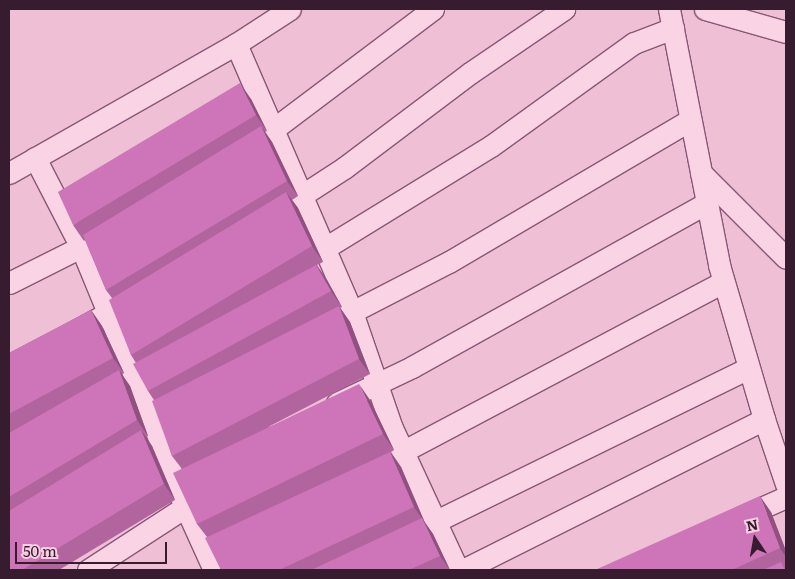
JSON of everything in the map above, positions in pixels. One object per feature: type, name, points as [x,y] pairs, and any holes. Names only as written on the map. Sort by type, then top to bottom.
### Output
[{"type":"street","points":[[9,173],[236,44],[290,9]]},
{"type":"street","points":[[246,147],[275,130],[433,9]]},
{"type":"street","points":[[252,227],[302,196],[564,9]]},
{"type":"street","points":[[705,9],[786,32]]},
{"type":"street","points":[[325,263],[634,43],[671,19],[723,282],[764,420],[780,445],[786,484]]},
{"type":"street","points":[[236,44],[275,130],[302,196],[325,263],[352,312],[376,383],[404,454],[434,522],[458,570]]},
{"type":"street","points":[[300,339],[449,262],[690,120]]},
{"type":"street","points":[[35,158],[81,247],[108,313],[125,381],[151,434],[183,477],[185,506],[214,542],[214,570]]},
{"type":"street","points":[[701,172],[786,258]]},
{"type":"street","points":[[314,414],[500,319],[707,203]]},
{"type":"street","points":[[9,283],[81,247],[127,218]]},
{"type":"street","points":[[349,479],[404,454],[723,282]]},
{"type":"street","points":[[56,341],[158,285]]},
{"type":"street","points":[[125,381],[154,367]]},
{"type":"street","points":[[401,537],[748,368]]},
{"type":"street","points":[[151,434],[202,391]]},
{"type":"street","points":[[463,570],[764,420]]},
{"type":"street","points":[[725,524],[786,497]]},
{"type":"street","points":[[88,570],[185,506]]},
{"type":"building","points":[[240,83],[256,115],[73,225],[58,192]]},
{"type":"building","points":[[261,126],[287,181],[106,290],[83,235]]},
{"type":"building","points":[[286,192],[312,246],[131,355],[109,300]]},
{"type":"building","points":[[316,265],[331,291],[148,391],[133,364]]},
{"type":"building","points":[[339,306],[359,359],[172,456],[152,401]]},
{"type":"building","points":[[91,310],[113,358],[9,414],[9,353]]},
{"type":"building","points":[[119,370],[137,420],[9,497],[9,433]]},
{"type":"building","points":[[359,384],[383,434],[197,524],[173,473]]},
{"type":"building","points":[[141,430],[164,484],[22,570],[9,570],[9,511]]},
{"type":"building","points":[[390,452],[414,507],[279,570],[221,570],[205,538]]},
{"type":"building","points":[[760,496],[780,548],[732,570],[595,570]]},
{"type":"building","points":[[422,518],[440,556],[409,570],[311,570]]},
{"type":"building","points":[[781,562],[785,570],[763,570]]}]
